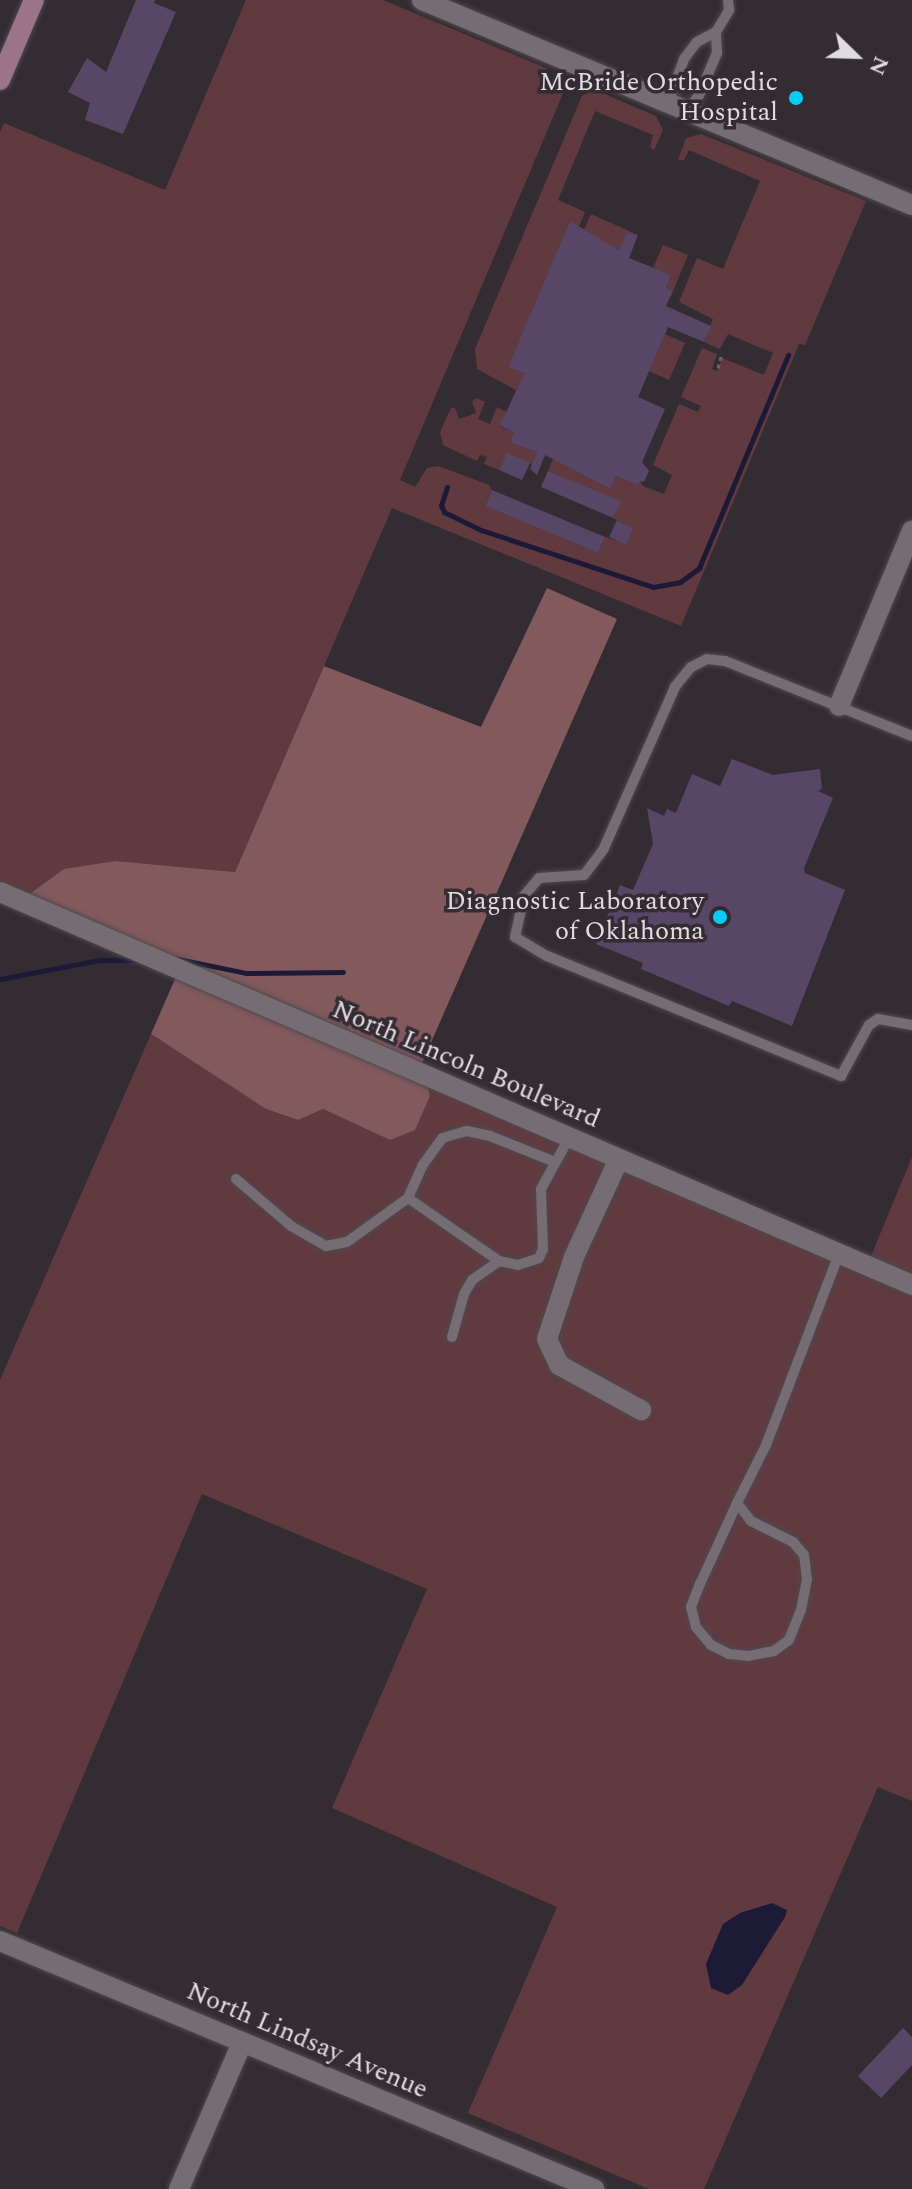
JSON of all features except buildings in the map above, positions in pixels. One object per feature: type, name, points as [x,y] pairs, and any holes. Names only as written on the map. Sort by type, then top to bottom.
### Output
[{"type":"main road","points":[[0,80],[34,0]]},
{"type":"street","points":[[422,0],[669,100],[912,205]]},
{"type":"street","points":[[839,706],[912,531]]},
{"type":"street","name":"North Lincoln Boulevard","points":[[0,892],[912,1285]]},
{"type":"street","points":[[619,1159],[574,1257],[547,1339],[559,1365],[641,1410]]},
{"type":"street","name":"North Lindsay Avenue","points":[[0,1941],[594,2189]]},
{"type":"street","points":[[179,2189],[242,2043]]},
{"type":"lane","points":[[669,100],[684,59],[697,42],[716,32],[729,10],[728,0]]},
{"type":"lane","points":[[689,109],[699,95],[717,53],[716,32]]},
{"type":"lane","points":[[912,736],[725,661],[707,659],[691,667],[675,687],[603,850],[584,875],[539,878],[524,896],[515,937],[547,956],[841,1076],[869,1025],[878,1019],[912,1025]]},
{"type":"lane","points":[[236,1179],[291,1226],[326,1246],[347,1242],[408,1198],[426,1158],[442,1138],[467,1131],[490,1136],[555,1162]]},
{"type":"lane","points":[[408,1198],[499,1261],[518,1265],[539,1258],[544,1235],[541,1189],[569,1138]]},
{"type":"lane","points":[[737,1503],[751,1521],[793,1542],[804,1555],[807,1579],[801,1610],[789,1640],[774,1651],[748,1656],[729,1654],[711,1645],[696,1627],[691,1607],[737,1503],[766,1445],[839,1254]]},
{"type":"lane","points":[[452,1337],[464,1294],[472,1280],[499,1261]]},
{"type":"path","points":[[718,368],[722,353]]},
{"type":"shaded area","points":[[246,0],[383,0],[546,68],[550,74],[548,85],[553,87],[564,77],[564,91],[400,480],[415,487],[427,468],[438,466],[489,485],[492,490],[485,506],[598,553],[605,537],[626,544],[633,528],[613,518],[620,501],[548,471],[553,459],[610,489],[616,476],[638,485],[640,481],[643,486],[664,494],[672,475],[653,465],[679,404],[698,412],[701,406],[681,397],[702,348],[717,354],[712,369],[717,371],[722,358],[764,375],[773,353],[728,334],[720,349],[704,342],[713,319],[679,302],[697,258],[723,269],[760,181],[689,150],[684,160],[678,160],[686,138],[701,134],[866,201],[805,345],[799,344],[681,626],[392,508],[235,872],[116,861],[24,898],[0,887],[0,132],[4,123],[165,190]]},
{"type":"shaded area","points":[[593,89],[656,116],[663,130],[654,150],[650,147],[653,135],[595,111],[558,200],[585,212],[579,227],[570,222],[508,367],[524,373],[516,390],[477,369],[475,349],[582,96]]},
{"type":"shaded area","points":[[591,214],[638,235],[627,233],[619,250],[584,230]]},
{"type":"shaded area","points":[[663,245],[688,255],[673,291],[666,288],[671,275],[653,268]]},
{"type":"shaded area","points":[[665,334],[685,343],[669,380],[649,371]]},
{"type":"shaded area","points":[[476,398],[485,402],[478,419],[490,424],[497,407],[507,412],[500,427],[514,432],[510,443],[537,452],[532,464],[507,454],[499,470],[484,464],[487,457],[480,455],[477,461],[443,445],[440,432],[451,408],[455,408],[459,419],[476,413],[472,402]]},
{"type":"shaded area","points":[[547,588],[617,619],[422,1063],[430,1096],[415,1130],[390,1140],[323,1109],[298,1120],[266,1109],[151,1034],[182,963],[24,898],[64,869],[116,861],[235,872],[324,666],[481,727]]},
{"type":"shaded area","points":[[151,1034],[266,1109],[298,1120],[323,1109],[390,1140],[427,1083],[864,1273],[912,1157],[912,1801],[878,1787],[704,2189],[649,2189],[468,2113],[557,1907],[332,1808],[427,1589],[202,1494],[17,1933],[0,1926],[0,1380]]},
{"type":"shaded area","points":[[772,1903],[787,1910],[785,1917],[742,1985],[728,1995],[711,1988],[706,1964],[723,1924],[740,1913]]},
{"type":"waterway","points":[[447,487],[441,505],[444,512],[481,530],[653,587],[680,582],[699,568],[788,355]]},
{"type":"waterway","points":[[178,959],[246,973],[343,972]]},
{"type":"waterway","points":[[0,979],[100,960],[140,960]]},
{"type":"place","name":"McBride Orthopedic Hospital","points":[[796,98]]},
{"type":"place","name":"Diagnostic Laboratory of Oklahoma","points":[[720,917]]}]
